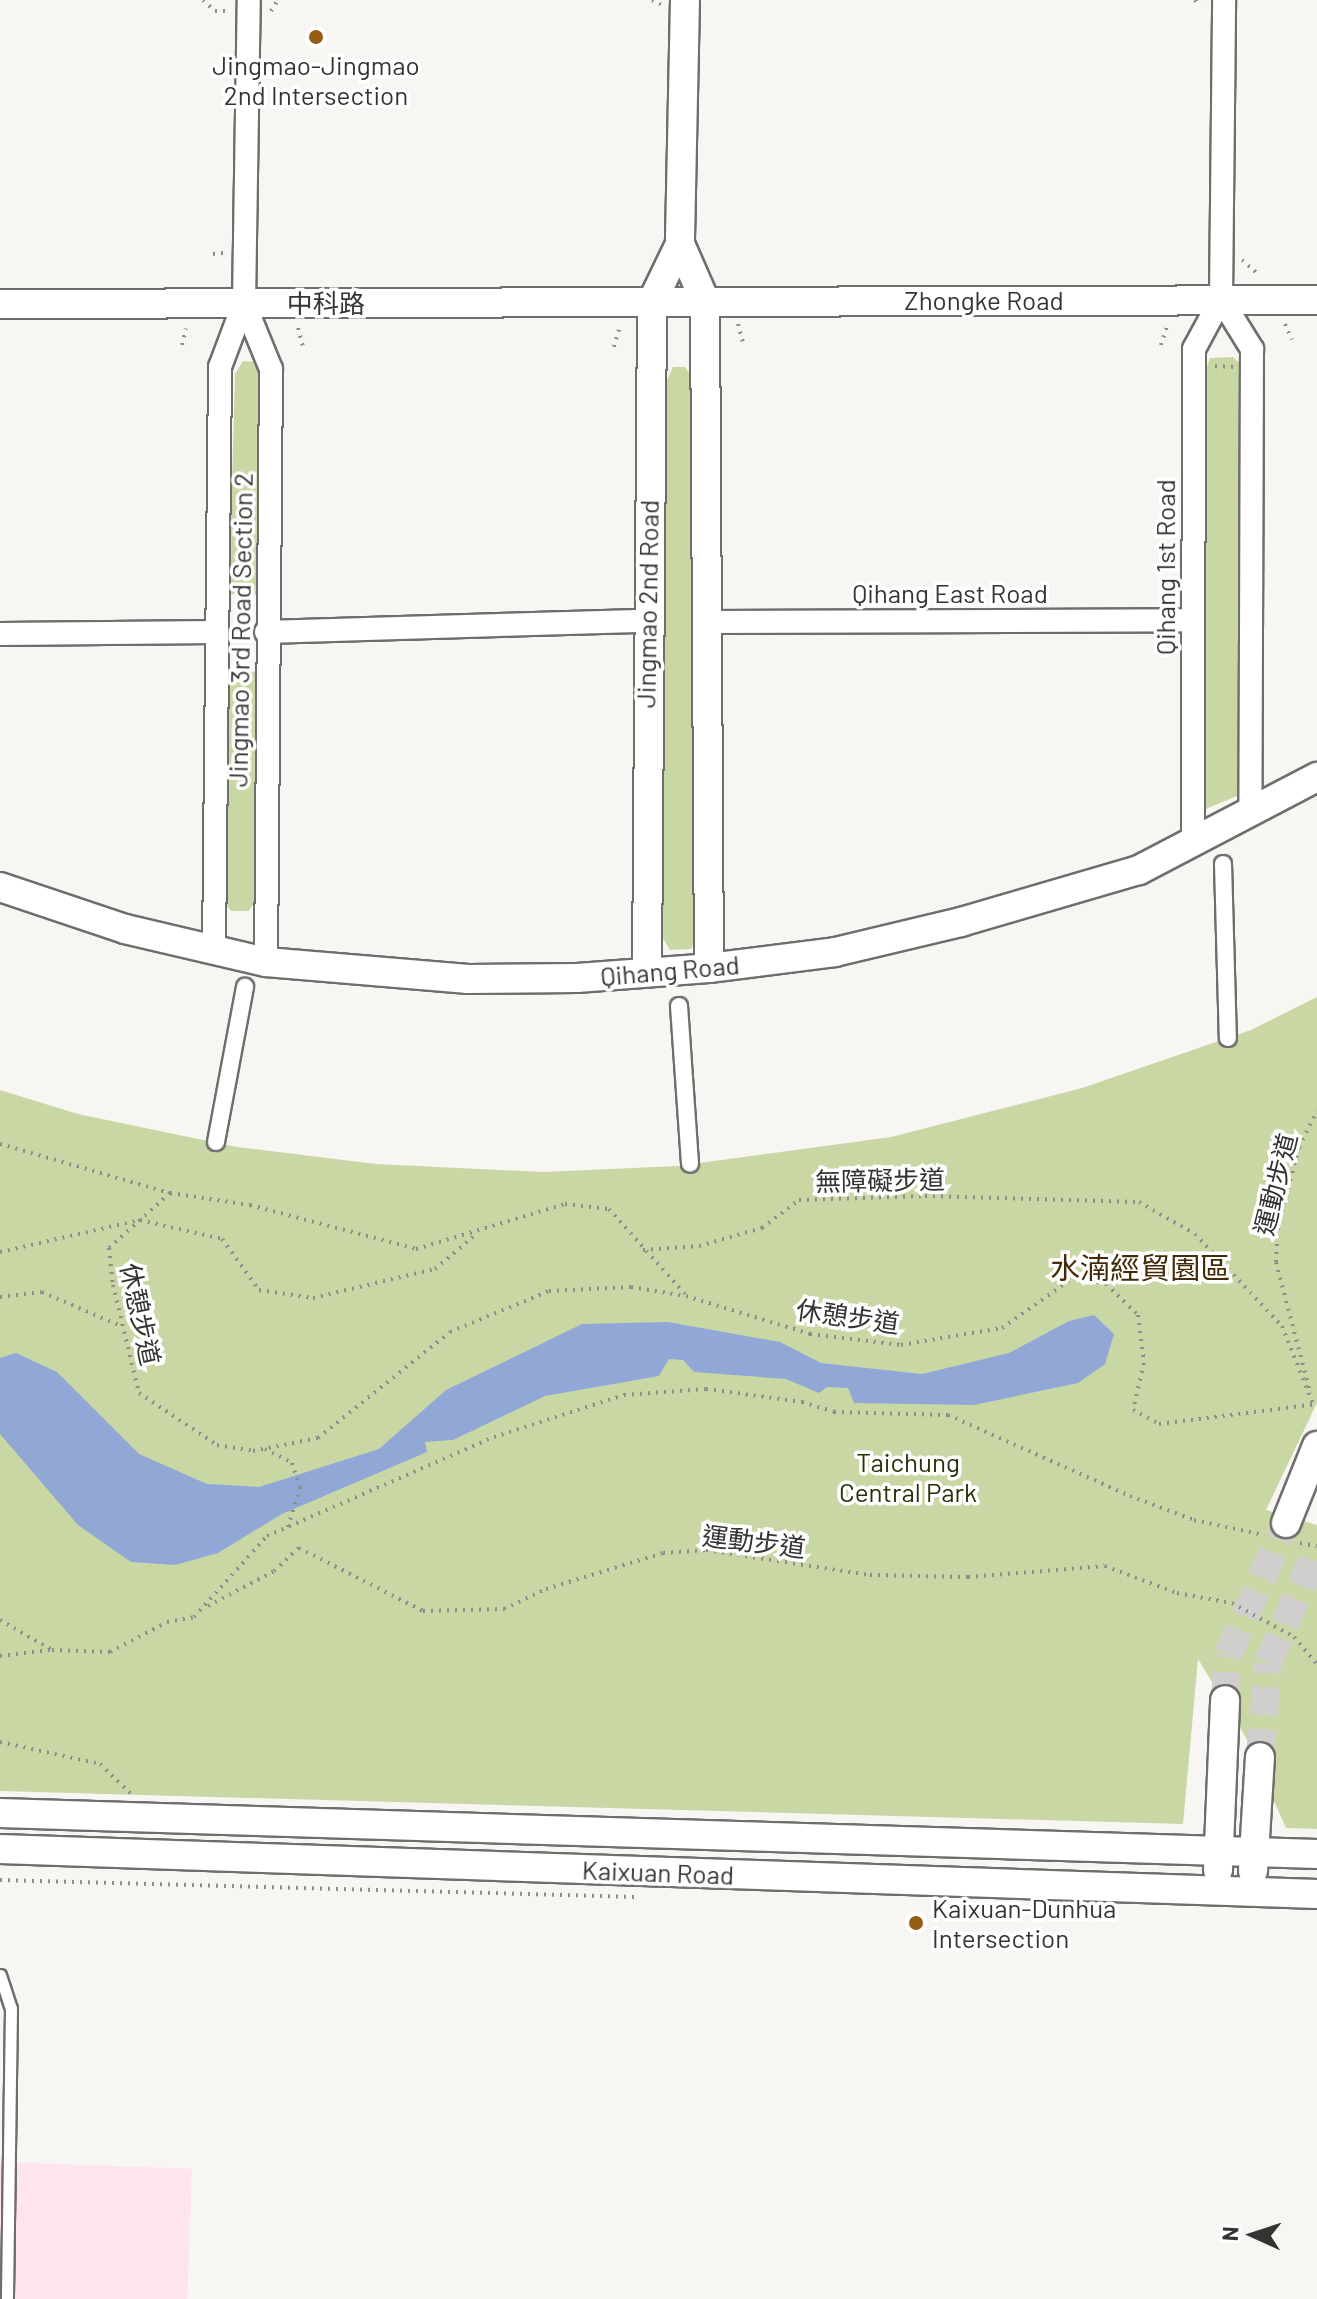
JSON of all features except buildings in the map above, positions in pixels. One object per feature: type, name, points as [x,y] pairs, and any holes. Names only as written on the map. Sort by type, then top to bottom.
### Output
[{"type":"street","name":"Jingmao 3rd Road Section 2","points":[[214,952],[220,367],[244,303],[249,0]]},
{"type":"street","name":"Jingmao 2nd Road","points":[[647,971],[646,621],[652,302],[680,244],[685,0]]},
{"type":"street","name":"Qihang 1st Road","points":[[1193,843],[1194,349],[1221,299],[1224,0]]},
{"type":"street","name":"Jingmao 2nd Road","points":[[680,244],[705,301],[709,968]]},
{"type":"street","points":[[1221,299],[1252,349],[1250,813]]},
{"type":"street","name":"Zhongke Road","points":[[652,302],[1317,300]]},
{"type":"street","name":"中科路","points":[[0,304],[652,302]]},
{"type":"street","name":"Jingmao 3rd Road Section 2","points":[[244,303],[271,369],[266,632],[266,962]]},
{"type":"street","name":"Qihang East Road","points":[[709,622],[1192,620]]},
{"type":"street","points":[[266,632],[646,621]]},
{"type":"street","points":[[0,634],[216,632]]},
{"type":"street","name":"Qihang Road","points":[[0,887],[214,952],[266,962],[468,979],[577,978],[709,968],[835,952],[961,922],[1139,870],[1317,777]]},
{"type":"street","points":[[1223,864],[1228,1038]]},
{"type":"street","points":[[216,1142],[245,987]]},
{"type":"street","points":[[679,1006],[690,1164]]},
{"type":"street","points":[[1281,1533],[1317,1446]]},
{"type":"street","points":[[1216,1891],[1225,1700]]},
{"type":"street","points":[[1250,1892],[1260,1757]]},
{"type":"street","name":"Kaixuan Road","points":[[0,1813],[1317,1854]]},
{"type":"street","name":"Kaixuan Road","points":[[0,1849],[1317,1894]]},
{"type":"lane","points":[[0,1975],[11,2008],[7,2299]]},
{"type":"path","points":[[203,0],[215,11]]},
{"type":"path","points":[[269,14],[278,0]]},
{"type":"path","points":[[1195,0],[1200,6]]},
{"type":"path","points":[[1237,247],[1248,268],[1262,277]]},
{"type":"path","points":[[1194,365],[1251,368]]},
{"type":"path","name":"運動步道","points":[[1316,1405],[1276,1262],[1278,1227],[1299,1147],[1317,1111]]},
{"type":"path","points":[[0,1144],[170,1193],[250,1205],[416,1249],[476,1234],[565,1204],[609,1209],[643,1250]]},
{"type":"path","name":"休憩步道","points":[[170,1193],[109,1248],[139,1393],[217,1445],[264,1449]]},
{"type":"path","name":"無障礙步道","points":[[643,1250],[699,1246],[762,1228],[799,1200],[925,1196],[1139,1202],[1195,1234],[1282,1326],[1316,1405]]},
{"type":"path","points":[[0,1252],[140,1220],[222,1239],[259,1290],[313,1298],[435,1269],[476,1234]]},
{"type":"path","name":"休憩步道","points":[[643,1250],[686,1296],[810,1334],[901,1345],[1002,1328],[1073,1278],[1106,1284],[1138,1315],[1144,1363],[1133,1410],[1159,1424],[1316,1405]]},
{"type":"path","points":[[264,1449],[318,1438],[450,1332],[549,1291],[631,1287],[686,1296]]},
{"type":"path","points":[[0,1297],[42,1292],[123,1327]]},
{"type":"path","points":[[0,1656],[52,1650],[110,1652],[167,1622],[194,1617],[267,1536],[494,1437],[624,1395],[706,1389],[802,1402],[834,1412],[948,1415],[1155,1506],[1194,1520],[1281,1533],[1317,1546]]},
{"type":"path","points":[[264,1449],[292,1463],[300,1487],[288,1527]]},
{"type":"path","name":"運動步道","points":[[203,1609],[274,1571],[299,1548],[423,1611],[504,1609],[546,1589],[663,1553],[706,1550],[870,1575],[968,1577],[1105,1566],[1177,1593],[1232,1603],[1294,1637],[1317,1664]]},
{"type":"path","points":[[0,1620],[52,1650]]},
{"type":"path","points":[[0,1742],[100,1764],[132,1795]]},
{"type":"shaded area","points":[[0,2162],[192,2169],[187,2299],[0,2299]]},
{"type":"green space","points":[[1233,357],[1241,365],[1237,796],[1201,811],[1205,373],[1210,358]]},
{"type":"green space","points":[[243,361],[257,362],[261,370],[258,595],[229,594],[235,374]]},
{"type":"green space","points":[[673,367],[685,367],[697,383],[700,932],[691,949],[670,950],[659,932],[665,384]]},
{"type":"green space","points":[[227,670],[259,672],[256,900],[249,911],[231,911],[223,900]]},
{"type":"green space","name":"Taichung Central Park","points":[[1317,997],[1317,1403],[1266,1510],[1317,1525],[1317,1829],[1286,1828],[1245,1736],[1198,1659],[1183,1824],[0,1791],[0,1090],[78,1114],[237,1147],[376,1164],[544,1172],[677,1166],[891,1137],[1082,1088],[1251,1030]]},
{"type":"water","points":[[1094,1315],[1114,1334],[1105,1364],[1078,1383],[974,1405],[854,1403],[848,1388],[827,1387],[819,1393],[786,1379],[694,1372],[683,1360],[669,1359],[659,1376],[545,1396],[453,1440],[425,1442],[427,1452],[282,1514],[218,1553],[175,1565],[131,1562],[78,1525],[0,1434],[0,1358],[16,1353],[57,1372],[139,1454],[207,1484],[259,1487],[379,1449],[446,1390],[582,1324],[668,1322],[780,1342],[821,1363],[922,1374],[1009,1353],[1069,1321]]},
{"type":"tunnel","points":[[1225,1700],[1228,1655],[1286,1523]]},
{"type":"tunnel","points":[[1260,1757],[1268,1663],[1317,1550]]},
{"type":"place","name":"Jingmao-Jingmao 2nd Intersection","points":[[316,37]]},
{"type":"place","name":"Kaixuan-Dunhua Intersection","points":[[916,1923]]},
{"type":"district","name":"水湳經貿園區","points":[[1140,1267]]}]
